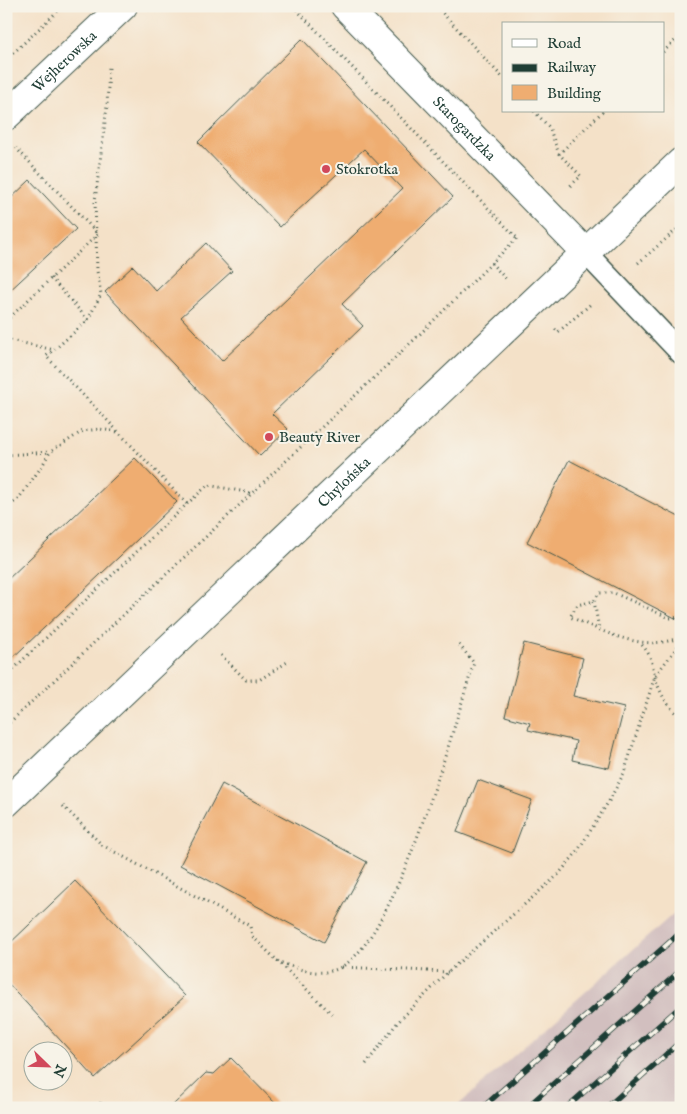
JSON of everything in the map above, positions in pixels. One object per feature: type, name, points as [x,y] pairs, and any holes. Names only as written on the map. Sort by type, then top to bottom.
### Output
[{"type":"street","name":"Wejherowska","points":[[6,116],[123,6]]},
{"type":"street","name":"Starogardzka","points":[[345,6],[585,252]]},
{"type":"street","name":"Chylońska","points":[[6,803],[681,162]]},
{"type":"lane","points":[[585,252],[681,353]]},
{"type":"path","points":[[6,60],[62,6]]},
{"type":"path","points":[[293,6],[517,238]]},
{"type":"path","points":[[436,6],[502,77]]},
{"type":"path","points":[[664,51],[681,35]]},
{"type":"path","points":[[109,63],[107,106],[95,201],[98,234],[97,271],[101,294],[88,320],[46,356],[187,504]]},
{"type":"path","points":[[6,726],[417,337],[581,176],[559,154],[549,127],[535,112]]},
{"type":"path","points":[[559,154],[602,112]]},
{"type":"path","points":[[13,144],[98,234]]},
{"type":"path","points":[[6,321],[98,234]]},
{"type":"path","points":[[51,278],[88,320]]},
{"type":"path","points":[[6,339],[54,350]]},
{"type":"path","points":[[6,509],[19,498],[50,452],[83,431],[100,429],[119,432]]},
{"type":"path","points":[[6,455],[50,452]]},
{"type":"path","points":[[6,676],[208,485],[251,493]]},
{"type":"path","points":[[600,630],[594,601],[599,593],[614,593],[670,618],[681,617]]},
{"type":"path","points":[[594,601],[578,605],[570,617],[600,630],[642,644],[668,642],[681,637]]},
{"type":"path","points":[[342,967],[371,936],[384,914],[432,795],[474,663],[457,642]]},
{"type":"path","points":[[366,1064],[397,1023],[448,972],[558,875],[577,852],[609,801],[624,772],[655,676],[681,642]]},
{"type":"path","points":[[642,644],[651,655],[655,676],[666,702],[681,718]]},
{"type":"path","points":[[221,655],[246,680],[259,680],[289,661]]},
{"type":"path","points":[[63,806],[102,845],[250,926],[252,936],[336,1017]]},
{"type":"path","points":[[277,961],[303,972],[320,972],[342,967],[448,972]]},
{"type":"path","points":[[99,1108],[101,1102]]},
{"type":"shaded area","points":[[681,907],[681,1108],[455,1108]]},
{"type":"building","points":[[302,39],[453,197],[342,304],[363,326],[272,414],[288,429],[260,456],[105,292],[133,266],[156,291],[206,243],[232,271],[181,317],[222,361],[402,189],[364,149],[280,227],[198,142]]},
{"type":"building","points":[[30,180],[76,229],[6,294],[6,203]]},
{"type":"building","points":[[135,458],[177,502],[6,664],[6,581]]},
{"type":"building","points":[[569,460],[681,518],[681,621],[527,542]]},
{"type":"building","points":[[524,643],[583,658],[573,696],[624,708],[609,768],[572,760],[576,741],[528,730],[530,723],[505,716]]},
{"type":"building","points":[[478,780],[532,800],[512,853],[457,832]]},
{"type":"building","points":[[222,784],[367,862],[324,942],[180,865]]},
{"type":"building","points":[[75,881],[185,996],[95,1078],[72,1053],[72,1042],[62,1042],[6,981],[6,947]]},
{"type":"building","points":[[231,1058],[280,1108],[170,1108],[206,1073],[214,1074]]},
{"type":"railway","points":[[482,1108],[681,932]]},
{"type":"railway","points":[[526,1108],[681,970]]},
{"type":"railway","points":[[566,1108],[681,1006]]},
{"type":"railway","points":[[606,1108],[681,1041]]},
{"type":"place","name":"Stokrotka","points":[[326,169]]},
{"type":"place","name":"Beauty River","points":[[269,437]]}]
